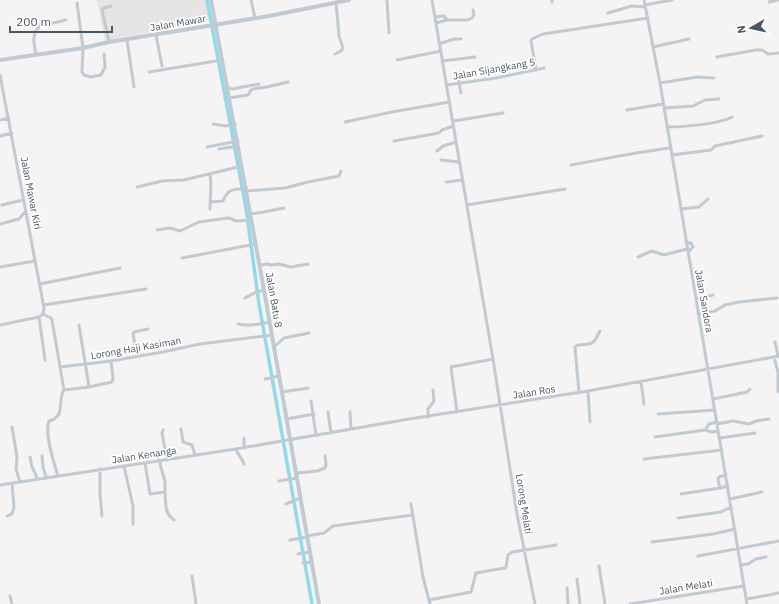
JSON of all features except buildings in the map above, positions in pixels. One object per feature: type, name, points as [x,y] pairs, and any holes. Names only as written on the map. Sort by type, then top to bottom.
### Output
[{"type":"street","name":"Jalan Batu 8","points":[[211,0],[228,87],[231,125],[241,166],[254,244],[260,264],[260,291],[274,347],[277,376],[282,392],[287,419],[289,440],[308,552],[312,562],[319,604]]},
{"type":"street","points":[[251,0],[255,18]]},
{"type":"street","name":"Jalan Mawar","points":[[0,60],[83,48],[109,42],[255,18],[349,0]]},
{"type":"street","points":[[387,0],[389,33]]},
{"type":"street","name":"Lorong Melati","points":[[432,0],[524,550],[535,604]]},
{"type":"street","name":"Jalan Sandora","points":[[644,0],[660,83],[748,604]]},
{"type":"street","points":[[608,13],[632,6],[645,6],[672,0]]},
{"type":"street","points":[[769,2],[779,0]]},
{"type":"street","points":[[334,54],[342,51],[343,48],[339,36],[336,2]]},
{"type":"street","points":[[76,3],[83,48],[82,72],[86,77],[101,75],[105,67],[104,54]]},
{"type":"street","points":[[109,42],[102,10],[111,6]]},
{"type":"street","points":[[436,23],[447,20],[470,19],[474,15],[473,10]]},
{"type":"street","points":[[435,17],[444,16],[447,20]]},
{"type":"street","points":[[536,70],[531,41],[535,36],[648,18]]},
{"type":"street","points":[[36,54],[34,37],[38,28],[40,26],[66,20]]},
{"type":"street","points":[[156,35],[162,66]]},
{"type":"street","points":[[439,44],[454,39],[461,39]]},
{"type":"street","points":[[653,47],[689,39]]},
{"type":"street","points":[[127,40],[134,87]]},
{"type":"street","points":[[717,57],[756,50],[762,50],[768,54],[779,53]]},
{"type":"street","points":[[398,60],[441,51]]},
{"type":"street","points":[[442,61],[475,57]]},
{"type":"street","points":[[149,72],[222,60]]},
{"type":"street","name":"Jalan Sijangkang 5","points":[[447,85],[544,68]]},
{"type":"street","points":[[457,72],[461,93]]},
{"type":"street","name":"Jalan Mawar Kiri","points":[[0,75],[44,305],[43,314]]},
{"type":"street","points":[[660,83],[697,77],[714,78]]},
{"type":"street","points":[[229,98],[248,95],[251,90],[254,89],[288,82]]},
{"type":"street","points":[[228,87],[232,89],[259,84]]},
{"type":"street","points":[[0,99],[5,98]]},
{"type":"street","points":[[664,108],[693,106],[705,100],[719,99]]},
{"type":"street","points":[[345,122],[450,102]]},
{"type":"street","points":[[627,110],[663,104]]},
{"type":"street","points":[[453,121],[503,113]]},
{"type":"street","points":[[667,127],[722,121],[732,117]]},
{"type":"street","points":[[0,120],[9,118]]},
{"type":"street","points":[[213,124],[231,125]]},
{"type":"street","points":[[394,141],[439,133],[442,130],[453,126]]},
{"type":"street","points":[[0,136],[12,133]]},
{"type":"street","points":[[672,155],[711,150],[715,146],[762,136]]},
{"type":"street","points":[[438,151],[443,146],[456,142]]},
{"type":"street","points":[[207,148],[219,149],[235,144]]},
{"type":"street","points":[[571,165],[616,158],[641,151],[670,148]]},
{"type":"street","points":[[441,160],[459,162]]},
{"type":"street","points":[[137,187],[162,181],[184,180],[241,166]]},
{"type":"street","points":[[210,202],[223,201],[226,193],[230,190],[285,188],[339,176],[341,171]]},
{"type":"street","points":[[210,174],[210,208]]},
{"type":"street","points":[[446,182],[462,180]]},
{"type":"street","points":[[467,205],[565,189]]},
{"type":"street","points":[[681,209],[699,207],[708,199]]},
{"type":"street","points":[[2,205],[23,200]]},
{"type":"street","points":[[250,214],[284,208]]},
{"type":"street","points":[[0,224],[19,219],[25,212]]},
{"type":"street","points":[[157,230],[170,228],[180,231],[199,222],[228,218],[243,221],[250,220]]},
{"type":"street","points":[[638,257],[652,251],[664,255],[687,250],[693,247],[691,243],[686,243]]},
{"type":"street","points":[[182,258],[254,244]]},
{"type":"street","points":[[0,267],[36,261]]},
{"type":"street","points":[[260,264],[279,264],[291,267],[308,264]]},
{"type":"street","points":[[40,284],[120,268]]},
{"type":"street","points":[[44,305],[146,290]]},
{"type":"street","points":[[245,298],[260,291]]},
{"type":"street","points":[[696,299],[713,295]]},
{"type":"street","points":[[698,314],[739,302],[777,298]]},
{"type":"street","points":[[0,325],[39,317],[43,314],[52,320],[64,390],[60,396],[61,408],[58,416],[57,418],[49,421],[48,426],[50,445],[58,476]]},
{"type":"street","points":[[39,317],[45,360]]},
{"type":"street","points":[[238,324],[268,323]]},
{"type":"street","points":[[79,325],[89,387]]},
{"type":"street","points":[[137,356],[134,332],[148,329]]},
{"type":"street","points":[[579,393],[575,351],[576,347],[578,345],[592,344],[600,331]]},
{"type":"street","points":[[274,347],[284,338],[309,333]]},
{"type":"street","name":"Lorong Haji Kasiman","points":[[60,367],[85,365],[163,352],[200,344],[270,335]]},
{"type":"street","points":[[775,342],[778,392]]},
{"type":"street","name":"Jalan Ros","points":[[289,440],[579,393],[777,356]]},
{"type":"street","points":[[457,412],[451,367],[493,359]]},
{"type":"street","points":[[64,390],[112,382],[111,361]]},
{"type":"street","points":[[265,379],[277,376]]},
{"type":"street","points":[[641,382],[644,404]]},
{"type":"street","points":[[282,392],[308,388]]},
{"type":"street","points":[[713,399],[747,392],[750,389]]},
{"type":"street","points":[[428,417],[428,409],[434,402],[433,390]]},
{"type":"street","points":[[588,391],[590,422]]},
{"type":"street","points":[[311,401],[316,435]]},
{"type":"street","points":[[658,414],[715,410]]},
{"type":"street","points":[[328,412],[331,433]]},
{"type":"street","points":[[350,412],[351,429]]},
{"type":"street","points":[[287,419],[314,414]]},
{"type":"street","points":[[705,430],[708,424],[733,421],[750,424],[756,421],[769,419]]},
{"type":"street","points":[[12,427],[17,457],[16,469],[20,482]]},
{"type":"street","points":[[181,429],[183,442],[192,445],[195,455]]},
{"type":"street","points":[[163,430],[162,433],[167,460]]},
{"type":"street","points":[[656,437],[705,430],[712,432],[718,431]]},
{"type":"street","points":[[720,438],[755,433]]},
{"type":"street","points":[[244,438],[244,447]]},
{"type":"street","name":"Jalan Kenanga","points":[[0,485],[289,440]]},
{"type":"street","points":[[236,449],[237,455],[244,464]]},
{"type":"street","points":[[644,459],[722,450]]},
{"type":"street","points":[[42,456],[46,477]]},
{"type":"street","points":[[279,482],[325,468],[325,456]]},
{"type":"street","points":[[30,457],[37,479]]},
{"type":"street","points":[[159,460],[165,482],[167,513],[174,520]]},
{"type":"street","points":[[145,463],[150,494],[165,492]]},
{"type":"street","points":[[124,466],[133,506],[133,524]]},
{"type":"street","points":[[100,469],[102,516]]},
{"type":"street","points":[[720,488],[718,478],[726,475]]},
{"type":"street","points":[[7,516],[12,514],[14,506],[12,484]]},
{"type":"street","points":[[681,494],[728,486]]},
{"type":"street","points":[[730,499],[762,492]]},
{"type":"street","points":[[286,504],[299,499]]},
{"type":"street","points":[[411,504],[423,577],[429,602],[471,592],[476,573],[505,568],[508,555],[512,552],[556,545]]},
{"type":"street","points":[[678,518],[721,512],[731,507]]},
{"type":"street","points":[[290,540],[324,533],[334,526],[412,515]]},
{"type":"street","points":[[652,542],[713,534],[735,529]]},
{"type":"street","points":[[698,556],[779,542]]},
{"type":"street","points":[[298,554],[308,552]]},
{"type":"street","points":[[741,565],[748,564],[756,558],[766,557]]},
{"type":"street","points":[[305,563],[312,562]]},
{"type":"street","points":[[599,566],[605,604]]},
{"type":"street","points":[[192,576],[196,604]]},
{"type":"street","points":[[577,578],[580,604]]},
{"type":"street","name":"Jalan Melati","points":[[630,604],[645,603],[744,586]]},
{"type":"street","points":[[567,588],[568,604]]},
{"type":"street","points":[[747,599],[779,593]]},
{"type":"street","points":[[10,596],[12,604]]},
{"type":"shaded area","points":[[97,0],[207,0],[211,20],[105,41]]},
{"type":"waterway","points":[[207,0],[246,208],[259,304],[312,604]]}]
